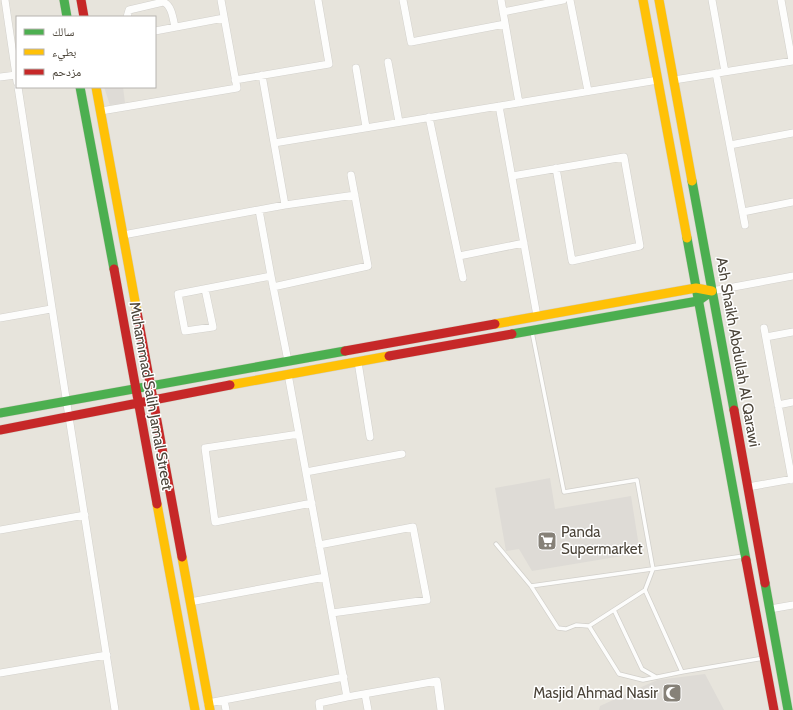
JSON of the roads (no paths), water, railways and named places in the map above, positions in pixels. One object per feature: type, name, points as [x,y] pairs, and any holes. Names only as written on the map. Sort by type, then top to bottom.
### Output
[{"type":"street","points":[[0,77],[16,75],[5,0]]},
{"type":"street","points":[[64,0],[67,16]]},
{"type":"street","points":[[81,0],[84,16]]},
{"type":"street","points":[[101,111],[237,88],[221,0]]},
{"type":"street","points":[[235,80],[329,64],[318,0]]},
{"type":"street","points":[[403,0],[411,42],[505,24]]},
{"type":"street","points":[[500,0],[519,103]]},
{"type":"street","points":[[503,12],[563,0]]},
{"type":"street","points":[[570,0],[588,91]]},
{"type":"street","points":[[643,0],[774,710]]},
{"type":"street","name":"Ash Shaikh Abdullah Al Qarawi","points":[[659,0],[788,710]]},
{"type":"street","points":[[712,0],[725,72]]},
{"type":"street","points":[[674,80],[793,61],[790,36],[781,0]]},
{"type":"street","points":[[127,16],[129,10],[134,8],[163,2],[167,3],[170,7],[175,27]]},
{"type":"street","points":[[156,31],[224,18]]},
{"type":"street","points":[[388,62],[399,122]]},
{"type":"street","points":[[356,68],[366,128]]},
{"type":"street","points":[[716,74],[746,225]]},
{"type":"street","points":[[262,75],[285,205]]},
{"type":"street","points":[[274,143],[658,80]]},
{"type":"street","points":[[18,88],[51,308],[115,710]]},
{"type":"street","name":"Muhammad Salih Jamal Street","points":[[80,88],[195,710]]},
{"type":"street","name":"Muhammad Salih Jamal Street","points":[[96,88],[209,706]]},
{"type":"street","points":[[500,106],[536,316]]},
{"type":"street","points":[[429,117],[463,278]]},
{"type":"street","points":[[730,145],[793,133]]},
{"type":"street","points":[[512,176],[556,168],[624,157],[640,246],[572,261],[556,168]]},
{"type":"street","points":[[273,287],[368,266],[352,175]]},
{"type":"street","points":[[123,235],[285,205],[355,195]]},
{"type":"street","points":[[743,212],[793,202]]},
{"type":"street","points":[[260,210],[270,276],[288,361]]},
{"type":"street","points":[[459,256],[524,243]]},
{"type":"street","points":[[206,289],[213,327],[185,331],[178,294],[270,276]]},
{"type":"street","points":[[0,413],[696,288],[712,291],[793,276]]},
{"type":"street","points":[[0,430],[288,374],[698,301],[712,291]]},
{"type":"street","points":[[0,318],[51,308]]},
{"type":"street","points":[[748,487],[792,480],[764,328]]},
{"type":"street","points":[[766,337],[793,332]]},
{"type":"street","points":[[358,362],[370,437]]},
{"type":"street","points":[[288,374],[347,697]]},
{"type":"street","points":[[778,404],[793,402]]},
{"type":"street","points":[[299,434],[205,448],[215,522],[312,503]]},
{"type":"street","points":[[306,472],[402,454]]},
{"type":"street","points":[[0,530],[85,514]]},
{"type":"street","points":[[319,545],[413,527],[427,600],[332,613]]},
{"type":"street","points":[[190,602],[325,577]]},
{"type":"street","points":[[770,609],[793,605]]},
{"type":"street","points":[[0,674],[107,655]]},
{"type":"street","points":[[209,706],[224,700],[344,677]]},
{"type":"street","points":[[320,710],[319,703],[437,681],[441,710]]},
{"type":"street","points":[[365,694],[368,710]]},
{"type":"street","points":[[224,700],[226,710]]},
{"type":"lane","points":[[496,544],[531,586],[558,628],[566,629],[576,625],[589,626],[645,590],[654,569],[637,480],[564,492],[532,331]]},
{"type":"lane","points":[[531,586],[745,556]]},
{"type":"lane","points":[[645,590],[682,672]]},
{"type":"lane","points":[[614,610],[642,669],[656,677]]},
{"type":"lane","points":[[589,626],[619,674],[643,680],[764,658]]},
{"type":"place","name":"Panda Supermarket","points":[[547,541]]},
{"type":"place","name":"Masjid Ahmad Nasir","points":[[672,693]]}]
